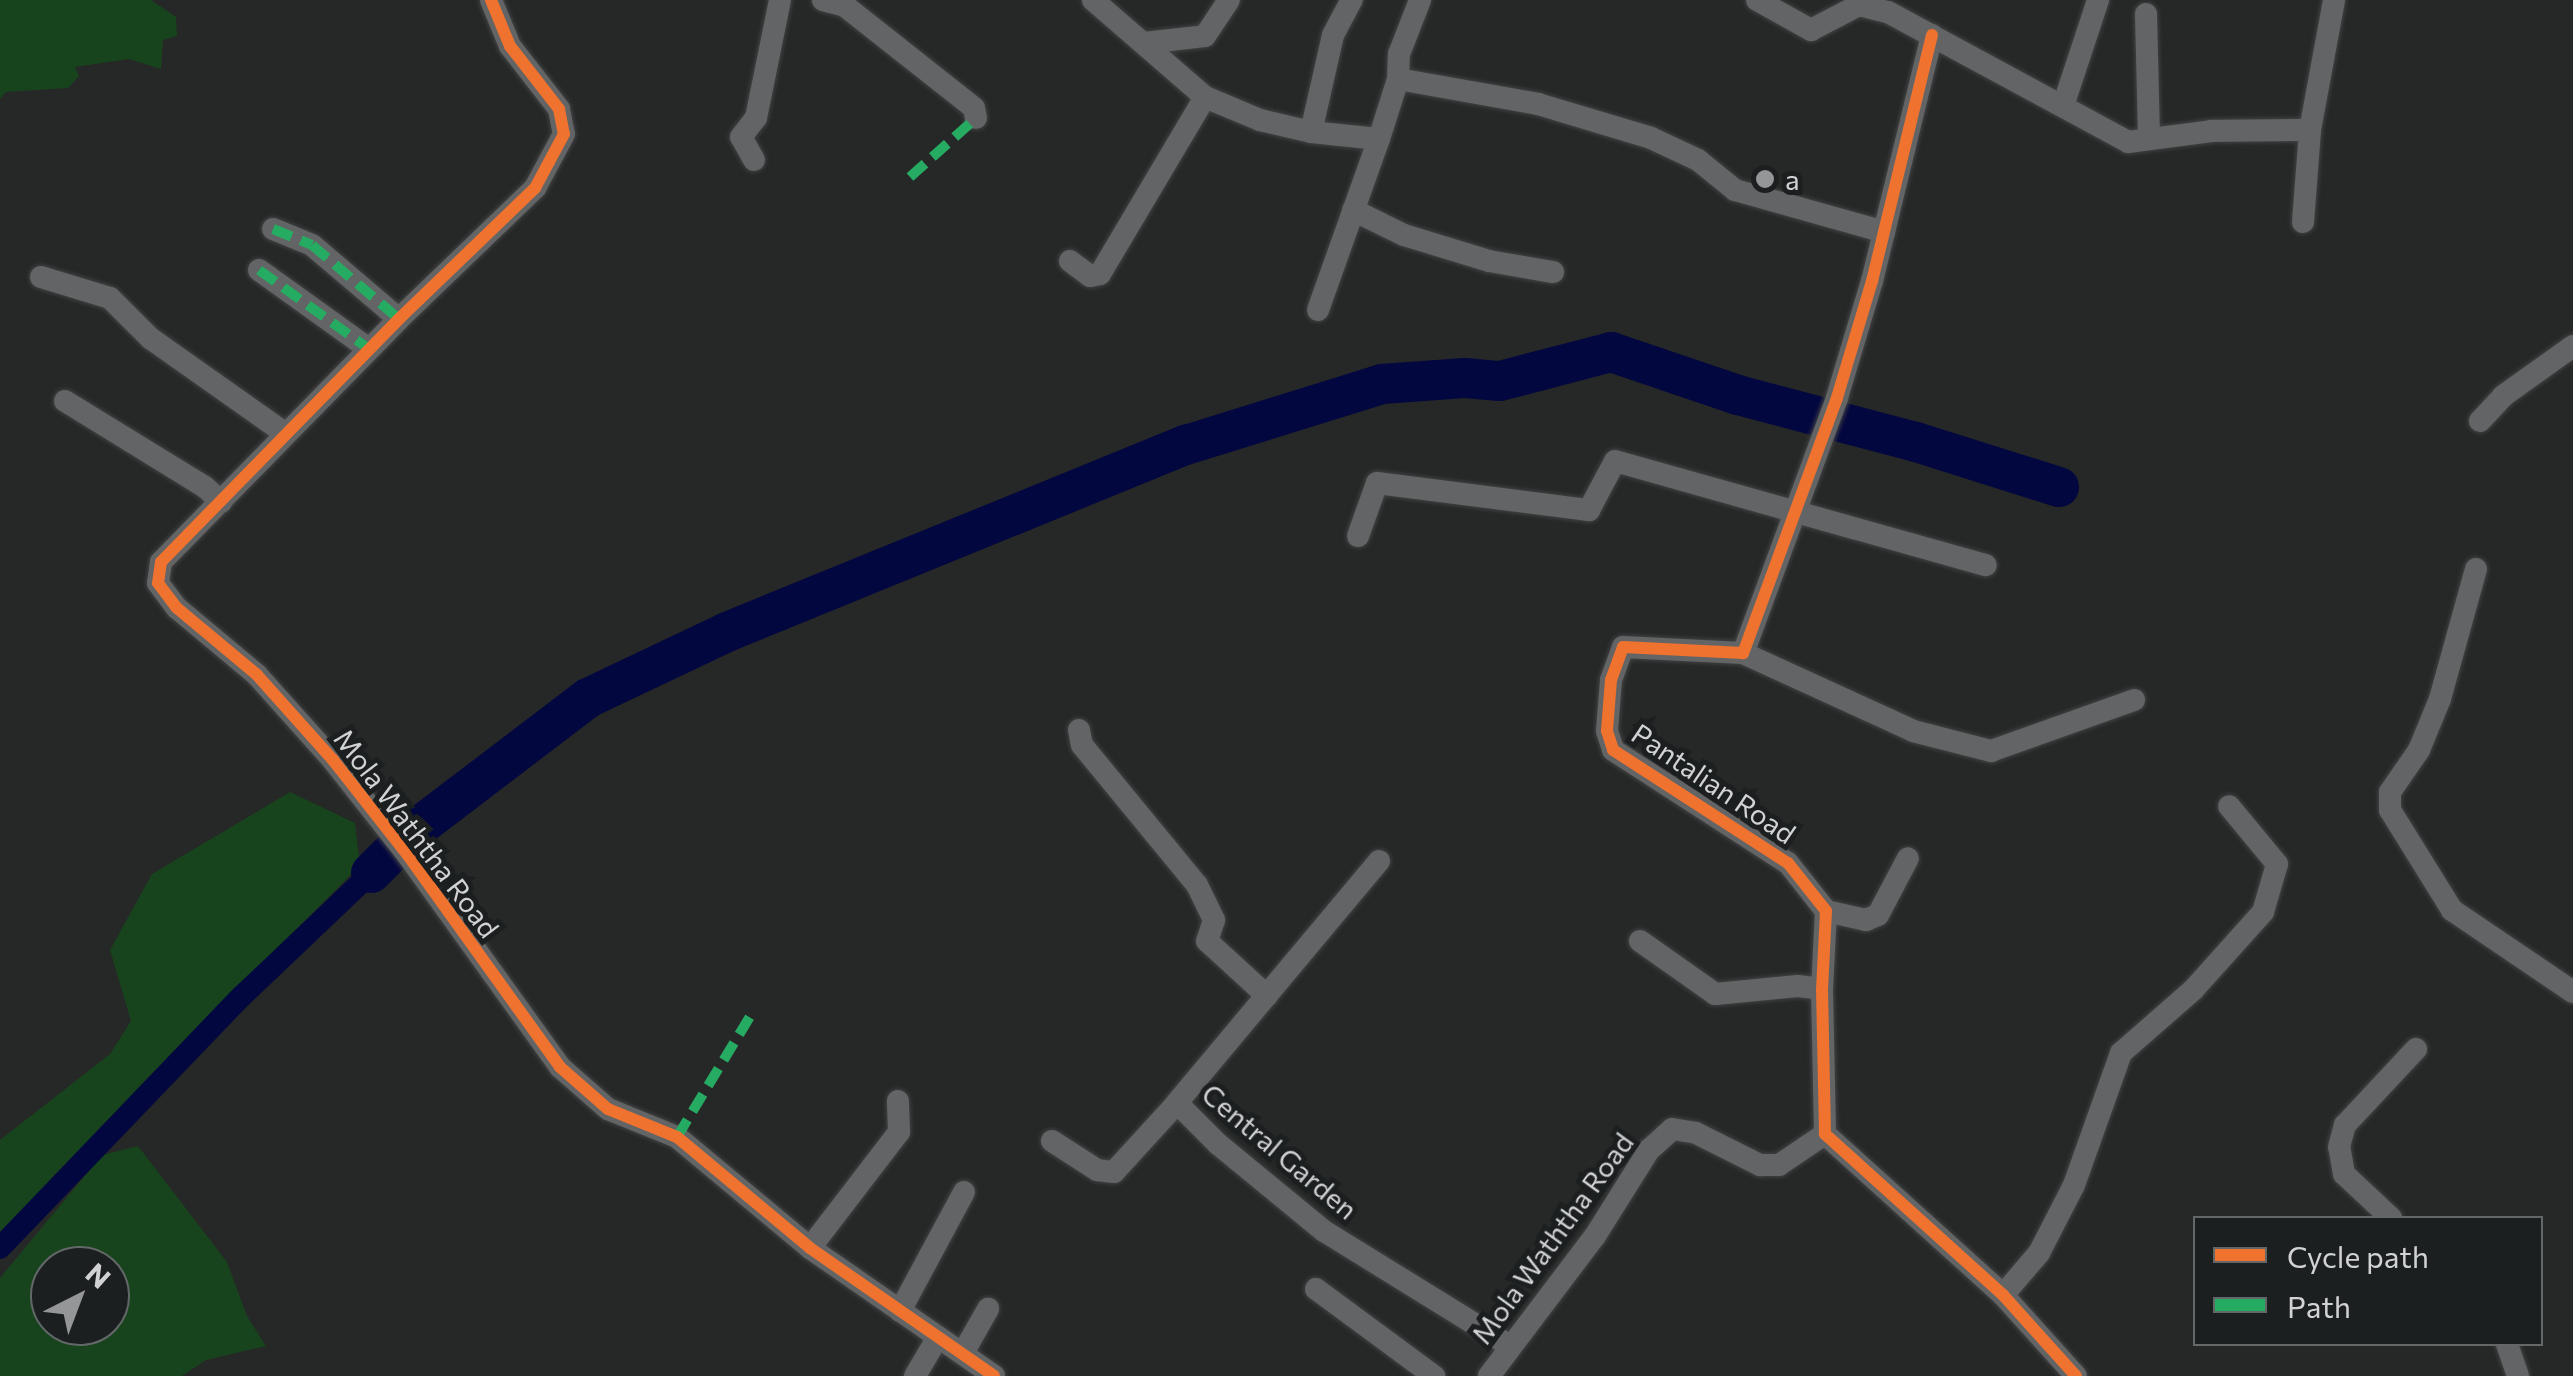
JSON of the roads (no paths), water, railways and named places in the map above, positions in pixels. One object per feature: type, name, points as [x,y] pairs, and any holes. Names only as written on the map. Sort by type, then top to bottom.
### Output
[{"type":"street","name":"Mola Waththa Road","points":[[491,0],[510,46],[559,109],[564,134],[535,188],[399,319],[162,562],[158,583],[177,608],[257,675],[400,845],[560,1067],[608,1109],[677,1136],[810,1248],[994,1376]]},
{"type":"street","points":[[754,160],[741,137],[756,118],[780,0]]},
{"type":"street","points":[[822,0],[845,6],[974,108],[976,118]]},
{"type":"street","points":[[1093,0],[1205,97],[1260,120],[1311,132],[1378,138]]},
{"type":"street","points":[[1144,44],[1205,36],[1229,0]]},
{"type":"street","points":[[1311,132],[1332,35],[1352,0]]},
{"type":"street","points":[[1318,310],[1398,80],[1399,54],[1420,0]]},
{"type":"street","points":[[1757,0],[1811,30],[1860,5],[1889,6],[1932,34],[2128,142],[2211,131],[2310,130]]},
{"type":"street","points":[[2063,106],[2098,0]]},
{"type":"street","points":[[2303,222],[2310,130],[2334,0]]},
{"type":"street","points":[[2146,14],[2149,140]]},
{"type":"street","points":[[1932,34],[1884,232],[1837,398],[1743,653],[1913,730],[1991,751],[2134,700]]},
{"type":"street","points":[[1398,80],[1538,104],[1651,138],[1698,160],[1735,190],[1884,232]]},
{"type":"street","points":[[1070,260],[1090,276],[1100,274],[1205,97]]},
{"type":"street","points":[[1353,210],[1404,234],[1472,256],[1553,272]]},
{"type":"street","points":[[273,229],[312,246],[399,319]]},
{"type":"street","points":[[260,270],[369,350]]},
{"type":"street","points":[[41,277],[110,298],[150,338],[286,434]]},
{"type":"street","points":[[2480,421],[2504,396],[2573,346]]},
{"type":"street","points":[[65,401],[205,487],[220,502]]},
{"type":"street","points":[[1358,536],[1377,483],[1589,510],[1615,461],[1986,564]]},
{"type":"street","points":[[2476,568],[2440,699],[2418,750],[2390,792],[2390,810],[2452,910],[2573,992]]},
{"type":"street","name":"Pantalian Road","points":[[1743,653],[1623,646],[1611,680],[1607,731],[1613,750],[1788,863],[1826,911]]},
{"type":"street","points":[[1079,730],[1082,745],[1197,885],[1214,920],[1207,941],[1267,996]]},
{"type":"street","points":[[2003,1296],[2039,1253],[2074,1185],[2121,1053],[2193,990],[2263,912],[2277,864],[2229,806]]},
{"type":"street","points":[[1908,858],[1878,915],[1866,920],[1826,911],[1822,989],[1824,1134],[2003,1296],[2076,1376]]},
{"type":"street","name":"Central Garden","points":[[1378,861],[1177,1103],[1218,1144],[1324,1231],[1510,1346]]},
{"type":"street","points":[[1640,941],[1715,994],[1798,986],[1822,989]]},
{"type":"street","points":[[2390,1216],[2344,1174],[2339,1147],[2344,1125],[2416,1049]]},
{"type":"street","points":[[810,1248],[899,1132],[898,1101]]},
{"type":"street","points":[[1052,1142],[1096,1170],[1114,1172],[1177,1103]]},
{"type":"street","name":"Mola Waththa Road","points":[[1489,1376],[1595,1236],[1649,1150],[1672,1129],[1696,1133],[1760,1165],[1779,1165],[1824,1134]]},
{"type":"street","points":[[900,1312],[964,1192]]},
{"type":"street","points":[[1316,1289],[1434,1376]]},
{"type":"street","points":[[963,1353],[988,1308]]},
{"type":"street","points":[[915,1376],[938,1337]]},
{"type":"street","points":[[2508,1346],[2518,1376]]},
{"type":"waterway","points":[[371,873],[412,832],[588,698],[727,632],[1186,445],[1382,384],[1465,378],[1500,381],[1611,352],[1738,395],[1916,442],[2059,487]]},
{"type":"waterway","points":[[0,1248],[242,996],[371,873]]},
{"type":"place","name":"a","points":[[1765,179]]}]
